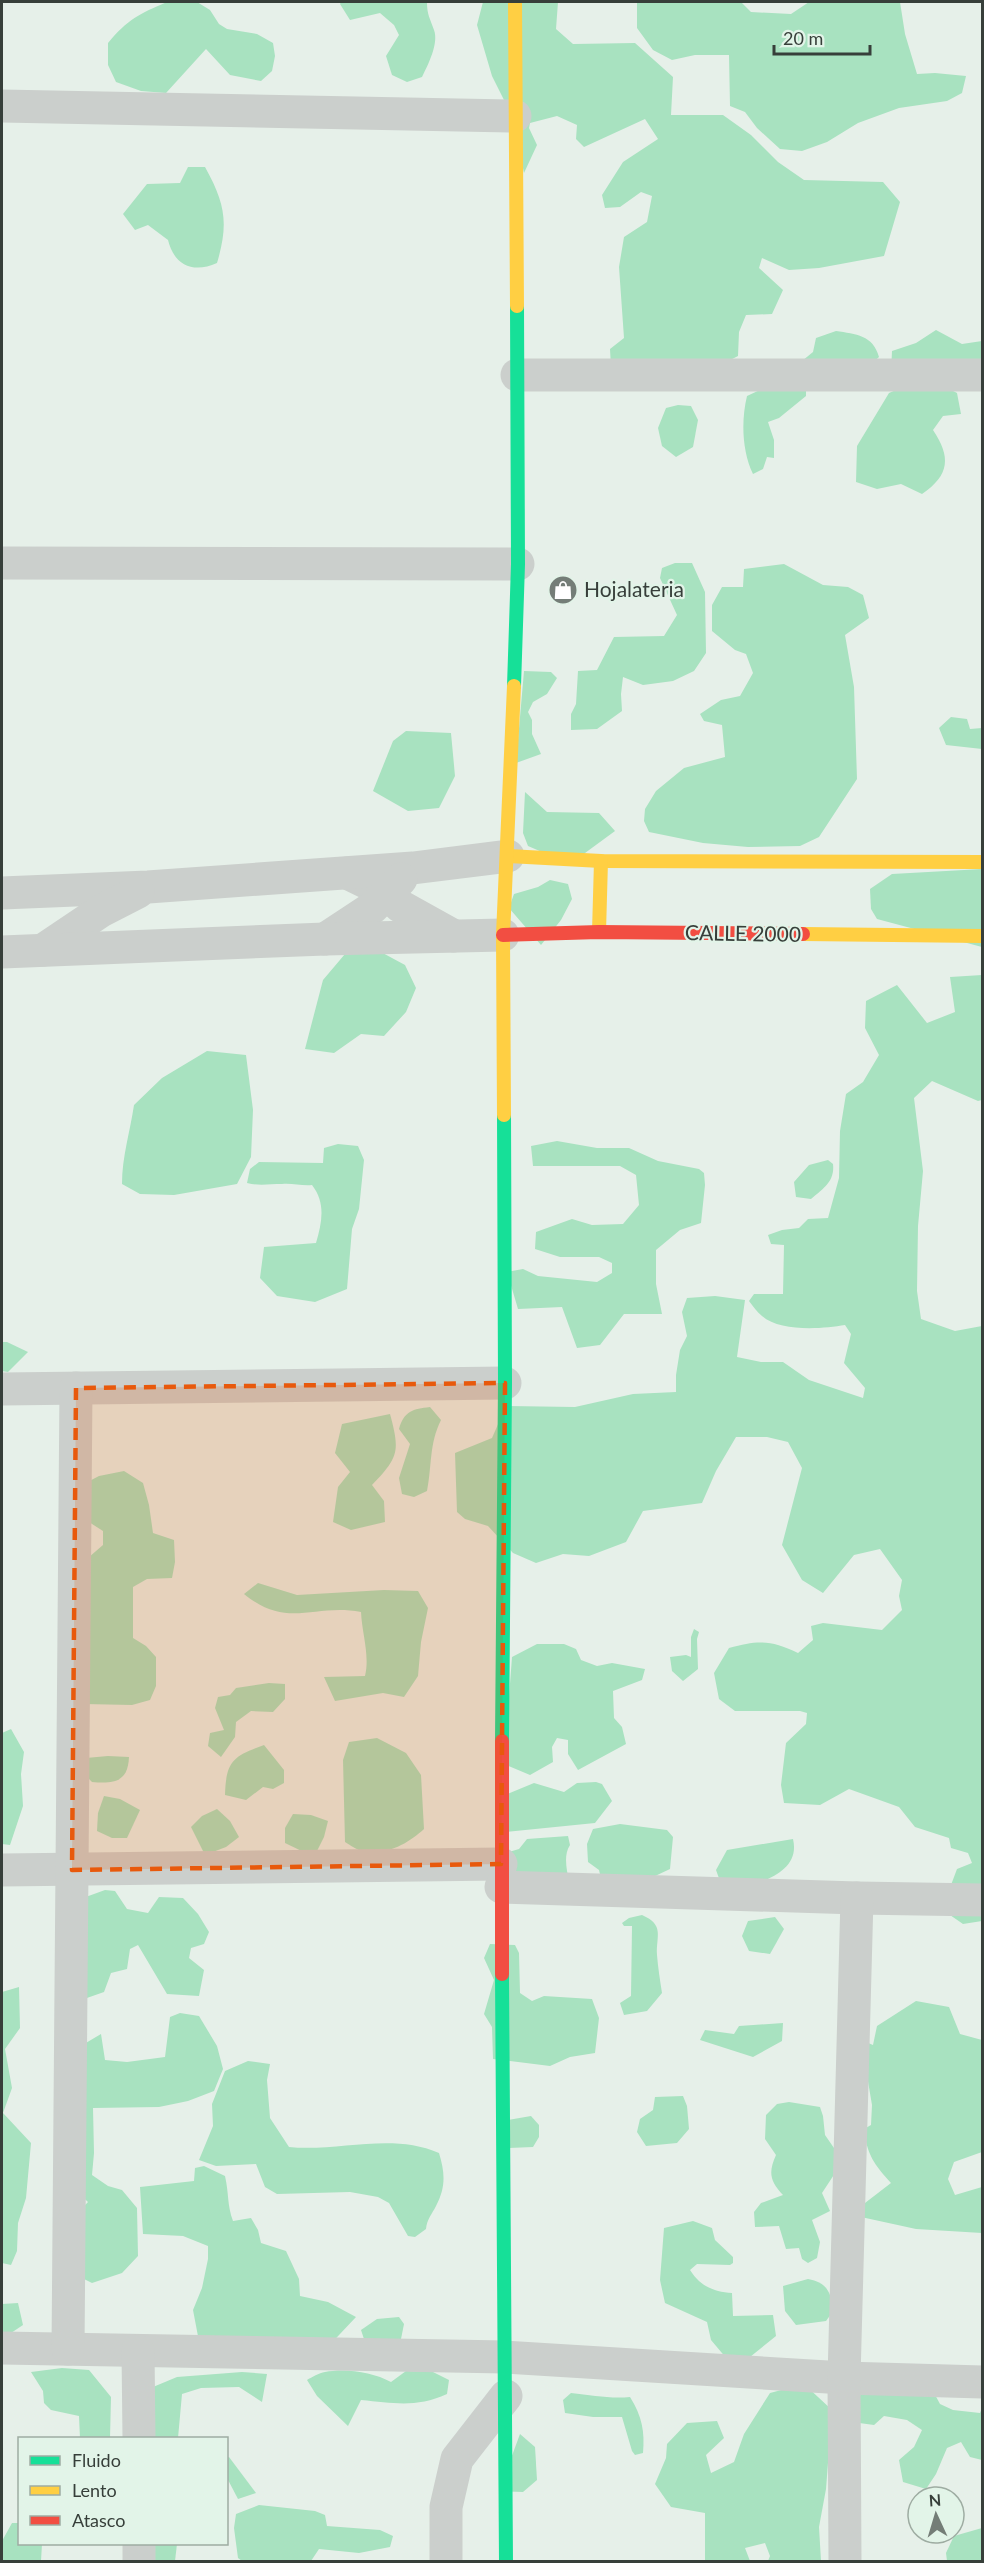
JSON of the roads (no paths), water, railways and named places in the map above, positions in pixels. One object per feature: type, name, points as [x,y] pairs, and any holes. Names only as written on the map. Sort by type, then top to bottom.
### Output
[{"type":"street","points":[[506,2562],[501,1875],[505,1383],[503,935],[508,856],[518,564],[515,2]]},
{"type":"street","points":[[2,106],[515,116]]},
{"type":"street","points":[[518,375],[982,375]]},
{"type":"street","points":[[2,563],[518,564]]},
{"type":"street","points":[[2,893],[148,887],[344,871],[413,868],[508,856],[601,861],[982,862]]},
{"type":"street","points":[[598,932],[601,861]]},
{"type":"street","points":[[325,939],[372,908],[413,868]]},
{"type":"street","points":[[344,871],[386,892],[400,906],[456,936]]},
{"type":"street","points":[[43,950],[101,910],[148,887]]},
{"type":"street","name":"CALLE 2000","points":[[503,935],[598,932],[982,936]]},
{"type":"street","points":[[2,952],[325,939],[503,935]]},
{"type":"street","points":[[2,1389],[505,1383]]},
{"type":"street","points":[[68,2349],[76,1388]]},
{"type":"street","points":[[2,1870],[501,1875],[857,1898],[982,1899]]},
{"type":"street","points":[[845,2562],[844,2378],[857,1898]]},
{"type":"street","points":[[2,2348],[506,2357],[844,2378],[982,2382]]},
{"type":"street","points":[[138,2351],[139,2437]]},
{"type":"street","points":[[446,2562],[446,2507],[457,2459],[506,2396]]},
{"type":"street","points":[[139,2545],[140,2562]]},
{"type":"place","name":"Hojalateria","points":[[563,590]]}]
